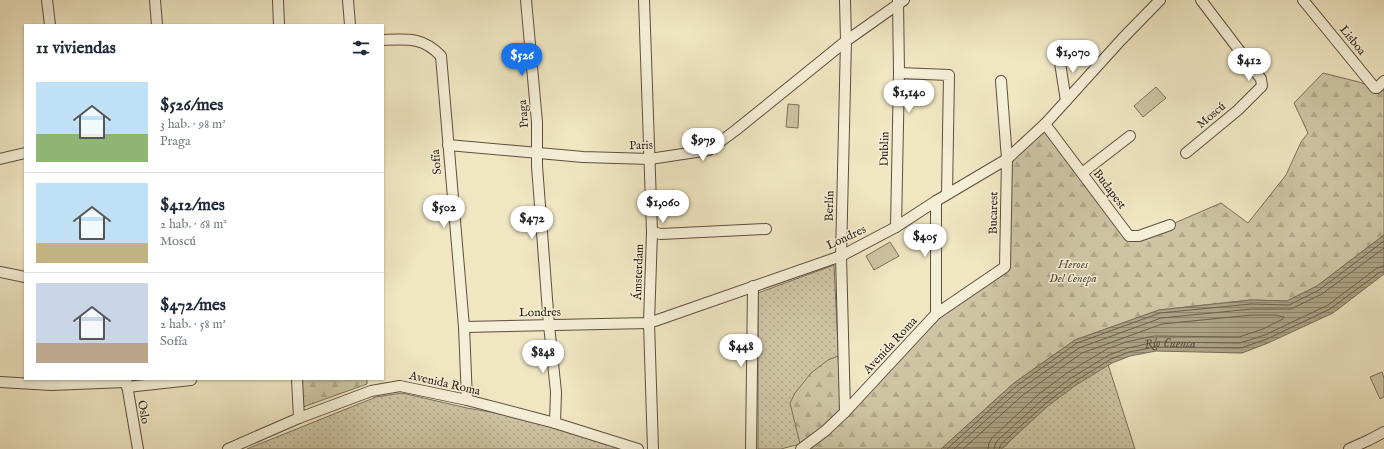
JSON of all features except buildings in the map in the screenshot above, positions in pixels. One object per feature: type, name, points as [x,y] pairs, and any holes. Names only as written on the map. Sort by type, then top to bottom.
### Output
[{"type":"street","points":[[47,0],[50,24]]},
{"type":"street","points":[[155,0],[157,24]]},
{"type":"street","points":[[278,0],[280,24]]},
{"type":"street","points":[[348,0],[350,24]]},
{"type":"street","name":"Praga","points":[[526,0],[537,122],[537,154],[549,325],[556,392],[554,423]]},
{"type":"street","name":"Ámsterdam","points":[[644,0],[652,232],[649,323],[653,449]]},
{"type":"street","name":"Berlín","points":[[845,0],[846,41],[841,256],[845,412]]},
{"type":"street","name":"Londres","points":[[464,327],[649,323],[841,256],[896,227],[1007,158],[1045,124],[1160,0]]},
{"type":"street","name":"Moscú","points":[[1186,153],[1238,110],[1262,86],[1261,79],[1200,0]]},
{"type":"street","name":"Lisboa","points":[[1303,0],[1375,88],[1377,88],[1384,81]]},
{"type":"street","name":"Paris","points":[[448,145],[537,154],[650,159],[709,150],[846,41],[900,1]]},
{"type":"street","name":"Dublin","points":[[896,227],[900,1]]},
{"type":"street","name":"Sofía","points":[[384,40],[419,40],[433,48],[441,56],[464,327],[467,400]]},
{"type":"street","points":[[1058,50],[1066,101]]},
{"type":"street","points":[[899,73],[949,75],[947,194]]},
{"type":"street","name":"Bucarest","points":[[1001,81],[1007,158],[1005,267]]},
{"type":"street","name":"Budapest","points":[[1045,124],[1129,236],[1139,236],[1170,225]]},
{"type":"street","points":[[1082,173],[1130,136]]},
{"type":"street","points":[[0,159],[24,153]]},
{"type":"street","points":[[936,201],[936,314]]},
{"type":"street","points":[[652,232],[661,234],[766,229]]},
{"type":"street","name":"Avenida Roma","points":[[801,449],[825,431],[845,412],[936,314],[1005,267]]},
{"type":"street","points":[[0,272],[24,277]]},
{"type":"street","points":[[751,449],[753,286]]},
{"type":"street","points":[[0,382],[50,385],[191,380]]},
{"type":"street","points":[[297,380],[299,418]]},
{"type":"street","name":"Oslo","points":[[126,383],[138,449]]},
{"type":"street","name":"Avenida Roma","points":[[228,449],[299,418],[371,391],[400,386],[467,400],[554,423],[638,449]]},
{"type":"street","points":[[1349,449],[1384,432]]},
{"type":"green space","name":"Heroes Del Cenepa","points":[[1323,73],[1359,82],[1384,91],[1384,235],[1317,286],[1287,301],[1251,300],[1159,310],[1075,340],[1014,383],[941,449],[801,449],[939,317],[1008,270],[1010,161],[1026,149],[1046,129],[1129,236],[1170,225],[1221,203],[1248,223],[1286,175],[1301,142],[1308,133],[1294,103]]},
{"type":"green space","points":[[1156,87],[1166,98],[1143,117],[1134,106]]},
{"type":"green space","points":[[788,104],[799,105],[798,128],[786,127]]},
{"type":"green space","points":[[890,242],[899,256],[874,270],[866,256]]},
{"type":"green space","points":[[834,265],[841,410],[800,444],[781,449],[758,449],[758,293]]},
{"type":"green space","points":[[1105,355],[1135,449],[1001,449],[1007,445],[1011,436]]},
{"type":"green space","points":[[838,356],[841,410],[825,425],[800,444],[790,403],[795,393],[811,373],[828,360]]},
{"type":"green space","points":[[1382,372],[1384,378],[1384,397],[1380,399],[1370,377]]},
{"type":"green space","points":[[302,380],[367,380],[367,384],[303,407]]},
{"type":"green space","points":[[402,393],[467,408],[555,423],[638,449],[247,449],[376,397]]},
{"type":"water","name":"Río Cuenca","points":[[1384,235],[1384,274],[1333,313],[1268,343],[1242,353],[1156,351],[1130,356],[1112,363],[1076,385],[1048,406],[1001,449],[941,449],[1014,383],[1075,340],[1159,310],[1251,300],[1287,301],[1317,286]]}]
